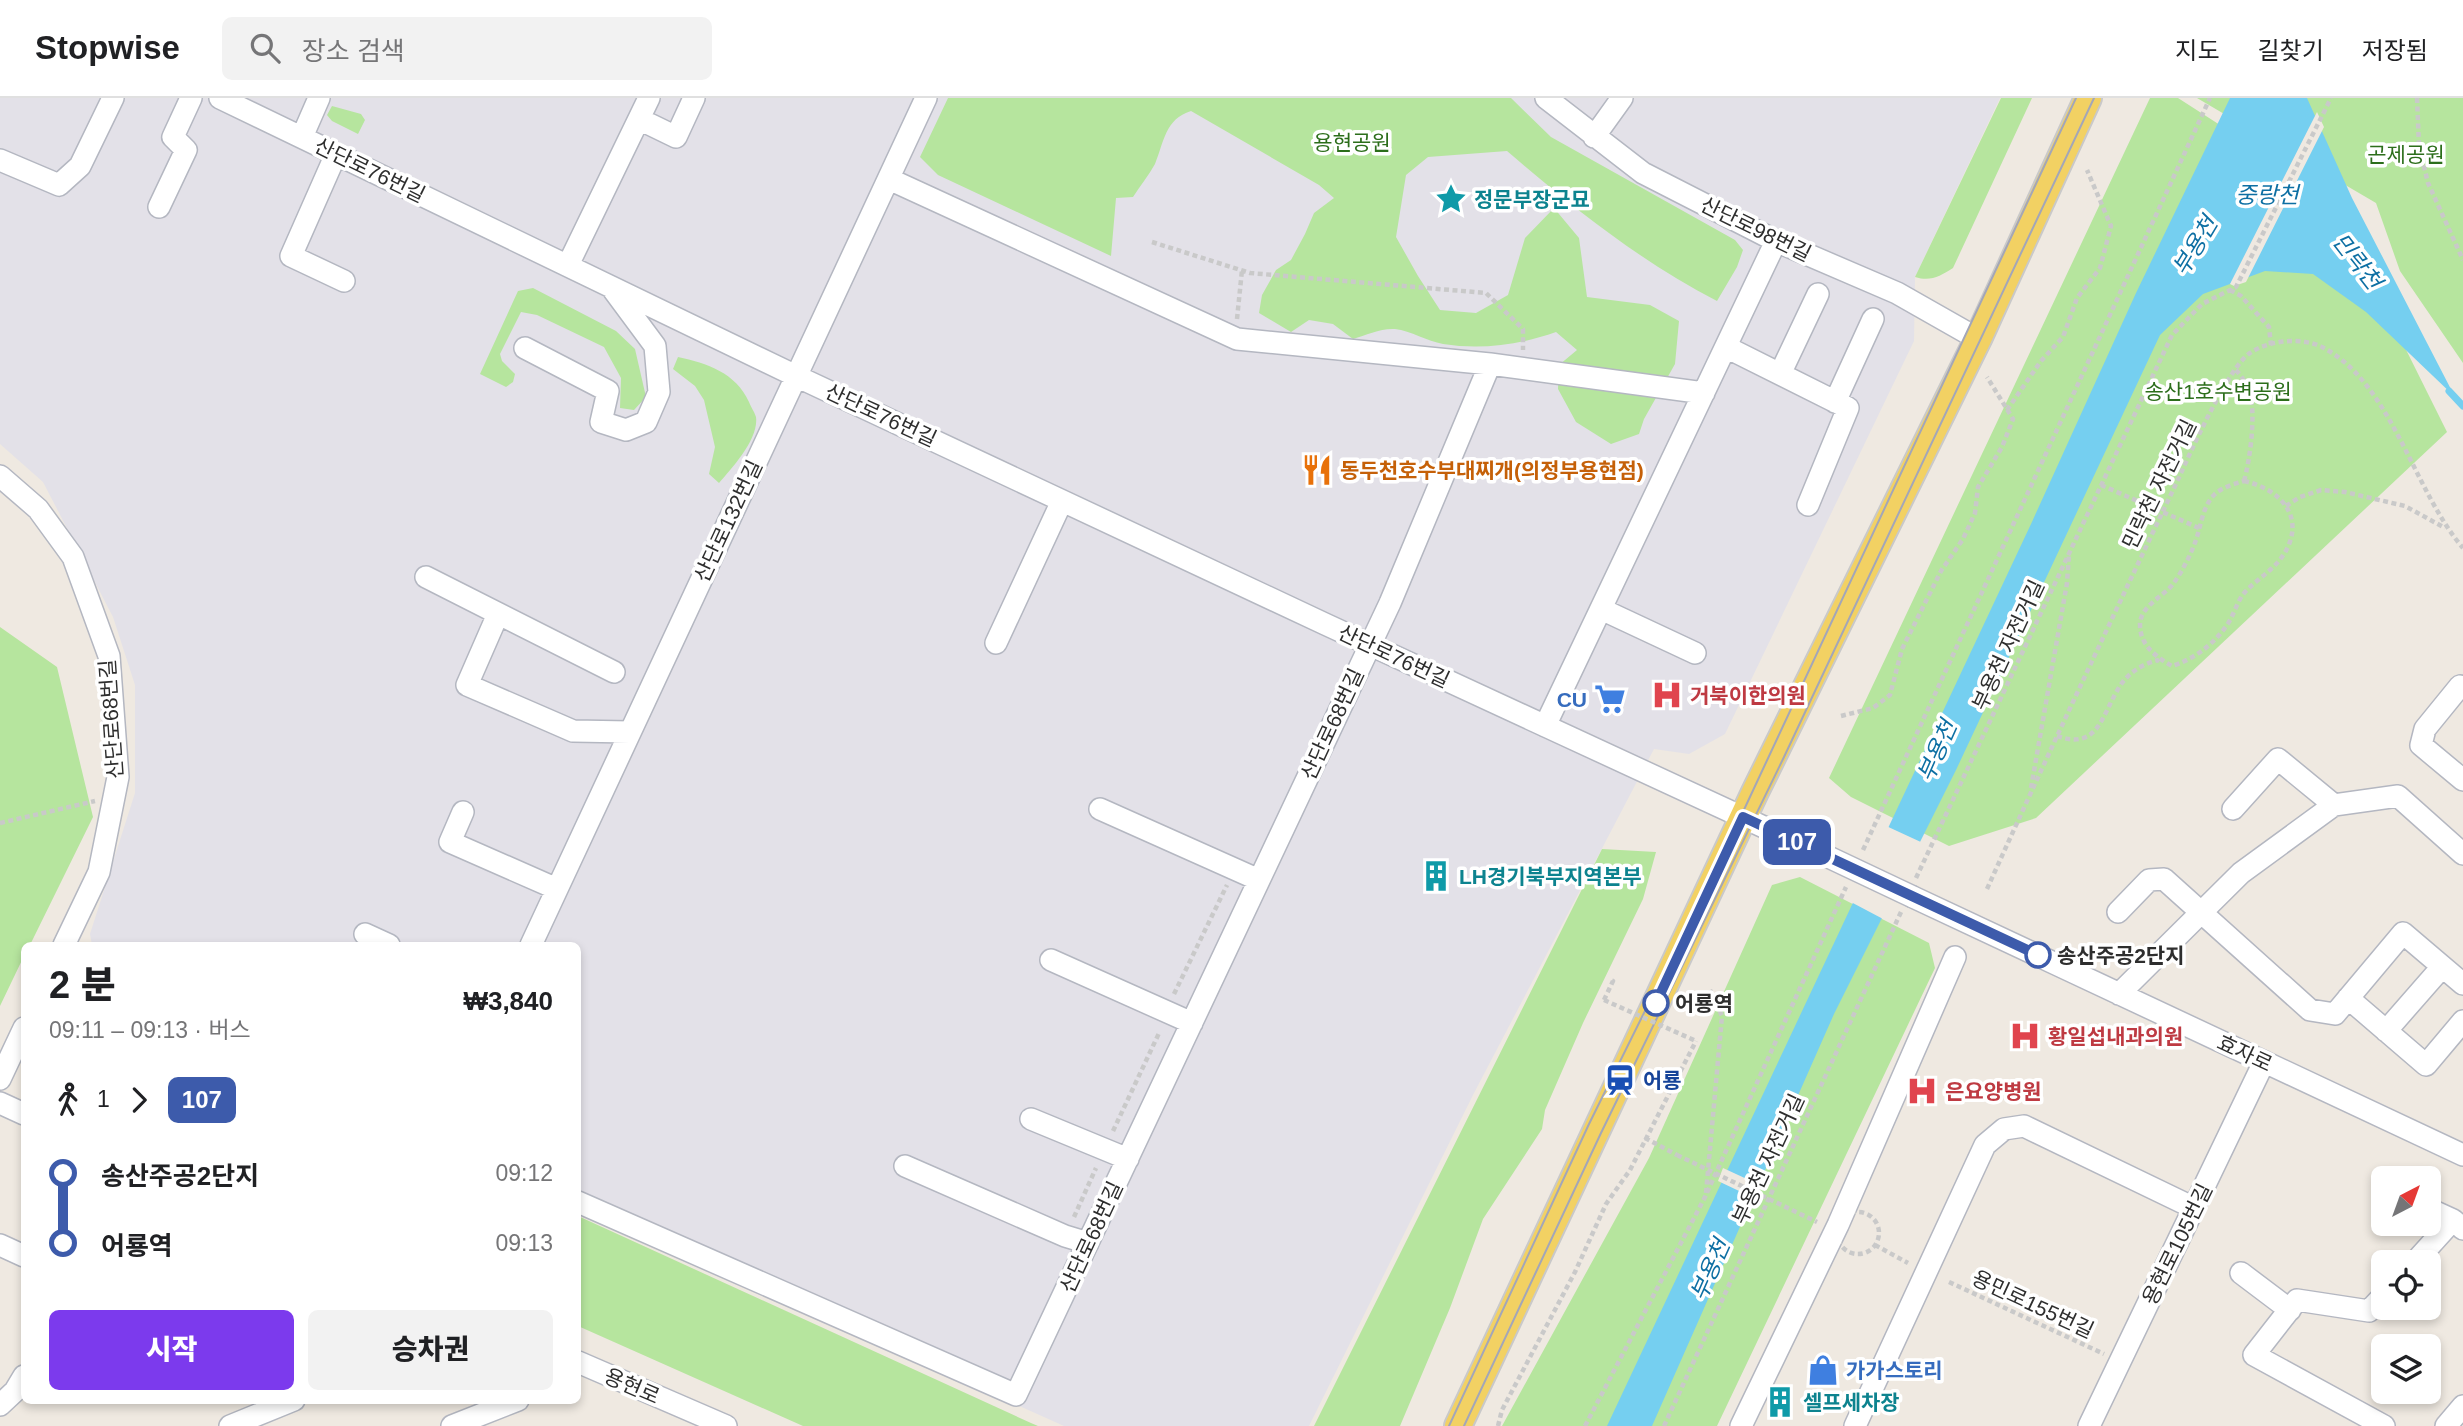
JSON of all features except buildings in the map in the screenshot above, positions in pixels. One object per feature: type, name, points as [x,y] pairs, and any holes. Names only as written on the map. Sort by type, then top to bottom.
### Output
[{"type":"main road","points":[[1458,1426],[1743,817],[1978,339],[2088,98]]},
{"type":"street","points":[[0,160],[59,186],[80,166],[113,98]]},
{"type":"street","points":[[159,206],[186,150],[173,137],[191,98]]},
{"type":"street","name":"산단로76번길","points":[[220,98],[796,376],[1743,817]]},
{"type":"street","points":[[302,137],[320,98]]},
{"type":"street","points":[[568,265],[649,98]]},
{"type":"street","points":[[639,119],[676,136],[694,98]]},
{"type":"street","name":"산단로132번길","points":[[532,942],[926,98]]},
{"type":"street","name":"산단로98번길","points":[[1546,98],[1643,173],[1776,241],[1897,293],[1978,339]]},
{"type":"street","points":[[1594,137],[1622,98]]},
{"type":"street","points":[[336,154],[291,256],[344,281]]},
{"type":"street","points":[[889,179],[1237,339],[1490,363],[1704,393]]},
{"type":"street","points":[[1545,726],[1776,241]]},
{"type":"street","points":[[525,348],[608,391],[601,422],[626,429],[646,422],[659,392],[654,346],[611,286]]},
{"type":"street","points":[[1780,374],[1818,294]]},
{"type":"street","points":[[1835,402],[1872,319]]},
{"type":"street","points":[[1726,346],[1848,408],[1808,505]]},
{"type":"street","name":"산단로68번길","points":[[581,1203],[1016,1395],[1370,645],[1490,363]]},
{"type":"street","name":"산단로68번길","points":[[0,476],[38,509],[73,557],[109,656],[118,777],[99,872],[65,942]]},
{"type":"street","points":[[996,643],[1062,501]]},
{"type":"street","points":[[426,577],[614,673]]},
{"type":"street","points":[[1601,609],[1695,653]]},
{"type":"street","points":[[498,614],[467,685],[573,731],[630,732]]},
{"type":"street","points":[[2463,688],[2460,686],[2425,729],[2421,745],[2463,780]]},
{"type":"street","points":[[2233,809],[2278,759],[2334,805]]},
{"type":"street","points":[[2119,994],[2241,873],[2334,805],[2398,796],[2463,854]]},
{"type":"street","points":[[1100,809],[1259,880]]},
{"type":"street","points":[[463,812],[450,842],[557,889]]},
{"type":"street","name":"효자로","points":[[1743,817],[2463,1156]]},
{"type":"street","points":[[2118,912],[2149,880],[2164,879],[2310,1010],[2335,1014],[2403,933],[2463,985]]},
{"type":"street","points":[[365,934],[382,942]]},
{"type":"street","points":[[1741,1426],[1838,1225],[1955,957]]},
{"type":"street","points":[[1051,960],[1192,1023]]},
{"type":"street","points":[[2386,1031],[2442,967]]},
{"type":"street","points":[[2348,999],[2426,1065],[2463,1021]]},
{"type":"street","points":[[0,1079],[21,1034]]},
{"type":"street","name":"용현로105번길","points":[[2089,1426],[2264,1062]]},
{"type":"street","points":[[0,1103],[21,1113]]},
{"type":"street","points":[[1031,1119],[1128,1159]]},
{"type":"street","points":[[1855,1426],[1985,1145],[2004,1129],[2024,1126],[2194,1208]]},
{"type":"street","points":[[905,1166],[1065,1236],[1088,1243]]},
{"type":"street","points":[[2429,1250],[2458,1225],[2441,1216]]},
{"type":"street","points":[[0,1245],[21,1255]]},
{"type":"street","points":[[2241,1273],[2290,1310]]},
{"type":"street","points":[[2371,1309],[2369,1311],[2297,1300],[2254,1355],[2385,1426]]},
{"type":"street","name":"용현로","points":[[583,1369],[726,1426]]},
{"type":"street","points":[[0,1405],[16,1391],[21,1382]]},
{"type":"street","points":[[230,1426],[284,1404]]},
{"type":"street","points":[[452,1426],[508,1404]]},
{"type":"street","points":[[2446,1426],[2463,1406]]},
{"type":"path","points":[[1860,856],[2210,98]]},
{"type":"path","name":"부용천 자전거길","points":[[1664,1426],[2172,335],[2202,303],[2236,287],[2331,98]]},
{"type":"path","points":[[2417,98],[2419,146],[2428,183],[2463,260]]},
{"type":"path","points":[[2007,410],[2041,361],[2063,337],[2077,298],[2100,268],[2111,226],[2087,170]]},
{"type":"path","points":[[1152,242],[1250,272],[1486,293],[1523,329],[1522,354]]},
{"type":"path","points":[[1236,323],[1242,270]]},
{"type":"path","points":[[2230,290],[2241,296],[2269,327],[2271,345]]},
{"type":"path","name":"민락천 자전거길","points":[[1987,889],[2203,428],[2236,370],[2249,353],[2297,340],[2319,346],[2348,363],[2385,414],[2446,529],[2463,548]]},
{"type":"path","points":[[2236,370],[2244,379],[2251,398],[2249,461],[2244,481]]},
{"type":"path","points":[[1841,716],[1873,708],[1890,695],[1902,649],[1975,513],[1978,487],[2002,447],[2012,419],[1987,377]]},
{"type":"path","points":[[2244,481],[2263,485],[2283,500],[2292,518],[2292,533],[2284,554],[2243,594],[2227,625],[2211,644],[2190,660],[2172,666],[2155,657],[2142,639],[2140,623],[2147,607],[2174,583],[2194,544],[2207,505],[2215,493],[2244,481]]},
{"type":"path","points":[[2101,485],[2200,528]]},
{"type":"path","points":[[2286,506],[2300,497],[2321,490],[2345,492],[2405,506],[2446,529]]},
{"type":"path","points":[[2029,796],[2067,583],[2070,550]]},
{"type":"path","points":[[2057,736],[2072,741],[2090,736],[2106,715],[2117,691],[2131,672],[2148,662],[2160,659]]},
{"type":"path","points":[[0,824],[114,797]]},
{"type":"path","name":"부용천 자전거길","points":[[1585,1426],[1705,1197],[1849,881]]},
{"type":"path","points":[[1175,991],[1223,895]]},
{"type":"path","points":[[1497,1426],[1502,1410],[1575,1272],[1606,1205],[1630,1170],[1696,1041],[1604,1000],[1613,981],[1610,980]]},
{"type":"path","points":[[1705,1197],[1722,1016],[1710,990]]},
{"type":"path","points":[[1113,1131],[1156,1040]]},
{"type":"path","points":[[1645,1138],[1817,1222]]},
{"type":"path","points":[[1071,1223],[1092,1176]]},
{"type":"path","points":[[1875,1245],[1911,1265]]},
{"type":"path","name":"용민로155번길","points":[[1949,1282],[2105,1354]]},
{"type":"shaded area","points":[[0,98],[2000,98],[1915,277],[1914,341],[1725,734],[1689,754],[1654,749],[1473,1095],[1309,1426],[1064,1426],[581,1210],[581,942],[91,942],[90,934],[135,793],[135,685],[113,617],[43,482],[0,444]]},
{"type":"green space","name":"용현공원","points":[[948,98],[1511,98],[1551,137],[1735,240],[1743,250],[1737,267],[1717,301],[1661,269],[1607,232],[1507,151],[1428,157],[1406,175],[1396,237],[1440,310],[1476,313],[1508,295],[1525,238],[1554,208],[1579,238],[1587,297],[1650,305],[1679,321],[1675,364],[1644,419],[1639,434],[1611,444],[1576,422],[1558,389],[1559,365],[1577,350],[1556,332],[1500,345],[1457,346],[1437,343],[1395,329],[1353,339],[1333,324],[1309,320],[1291,332],[1259,313],[1262,295],[1276,270],[1291,260],[1314,213],[1334,198],[1319,185],[1191,111],[1171,125],[1155,164],[1133,197],[1116,198],[1111,256],[938,175],[920,157]]},
{"type":"green space","points":[[2001,98],[2032,98],[1953,268],[1931,278],[1915,277]]},
{"type":"green space","name":"송산1호수변공원","points":[[2150,98],[2178,98],[2329,195],[2447,432],[2036,818],[1949,846],[1851,797],[1829,778]]},
{"type":"green space","name":"곤제공원","points":[[2197,98],[2463,98],[2463,363],[2400,271],[2376,203]]},
{"type":"green space","points":[[332,106],[361,114],[365,120],[358,134],[332,121],[327,115]]},
{"type":"green space","points":[[533,288],[616,331],[635,349],[646,397],[634,410],[620,408],[621,378],[604,347],[537,315],[521,312],[500,354],[502,361],[515,374],[513,382],[506,387],[480,374],[518,291]]},
{"type":"green space","points":[[678,357],[710,366],[728,377],[743,392],[755,415],[756,426],[749,444],[719,483],[709,474],[715,447],[704,400],[695,386],[673,369]]},
{"type":"green space","points":[[0,627],[57,667],[93,817],[31,942],[21,942],[21,962],[0,1006]]},
{"type":"green space","points":[[1602,849],[1656,852],[1643,899],[1583,1023],[1545,1110],[1542,1129],[1483,1219],[1450,1308],[1400,1426],[1314,1426]]},
{"type":"green space","points":[[1800,877],[1929,943],[1935,968],[1717,1426],[1502,1426],[1649,1158],[1772,885]]},
{"type":"green space","points":[[581,1217],[1038,1426],[803,1426],[581,1327]]},
{"type":"water","name":"중랑천","points":[[2230,98],[2307,98],[2352,198],[2455,397],[2366,312],[2313,274],[2265,271],[2203,294],[2160,335],[1956,770],[1834,1014],[1652,1426],[1607,1426],[2031,524],[2136,293]]},
{"type":"pier","points":[[2317,112],[2324,127],[2246,282],[2234,286],[2230,284]]},
{"type":"pier","points":[[1884,825],[1923,843],[1885,920],[1849,901]]},
{"type":"pier","points":[[1723,1168],[1762,1186],[1756,1199],[1718,1181]]},
{"type":"waterway","name":"민락천","points":[[2449,391],[2463,406]]},
{"type":"tram line","points":[[1449,1426],[1589,1124],[1735,829],[2076,98]]},
{"type":"tram line","points":[[1464,1426],[1601,1133],[1784,757],[2094,98]]},
{"type":"bus line","name":"107","points":[[1656,1003],[1743,817],[2038,955]]},
{"type":"place","name":"정문부장군묘","points":[[1451,199]]},
{"type":"place","name":"동두천호수부대찌개(의정부용현점)","points":[[1317,470]]},
{"type":"place","name":"거북이한의원","points":[[1667,695]]},
{"type":"place","name":"CU","points":[[1610,699]]},
{"type":"place","name":"LH경기북부지역본부","points":[[1436,876]]},
{"type":"place","name":"송산주공2단지","points":[[2038,955]]},
{"type":"place","name":"어룡역","points":[[1656,1003]]},
{"type":"place","name":"황일섭내과의원","points":[[2025,1036]]},
{"type":"place","name":"어룡","points":[[1620,1080]]},
{"type":"place","name":"은요양병원","points":[[1922,1091]]},
{"type":"place","name":"가가스토리","points":[[1823,1370]]},
{"type":"place","name":"셀프세차장","points":[[1780,1402]]},
{"type":"water label","name":"부용천","points":[[2195,246]]},
{"type":"water label","name":"부용천","points":[[1937,751]]},
{"type":"water label","name":"부용천","points":[[1710,1270]]}]
